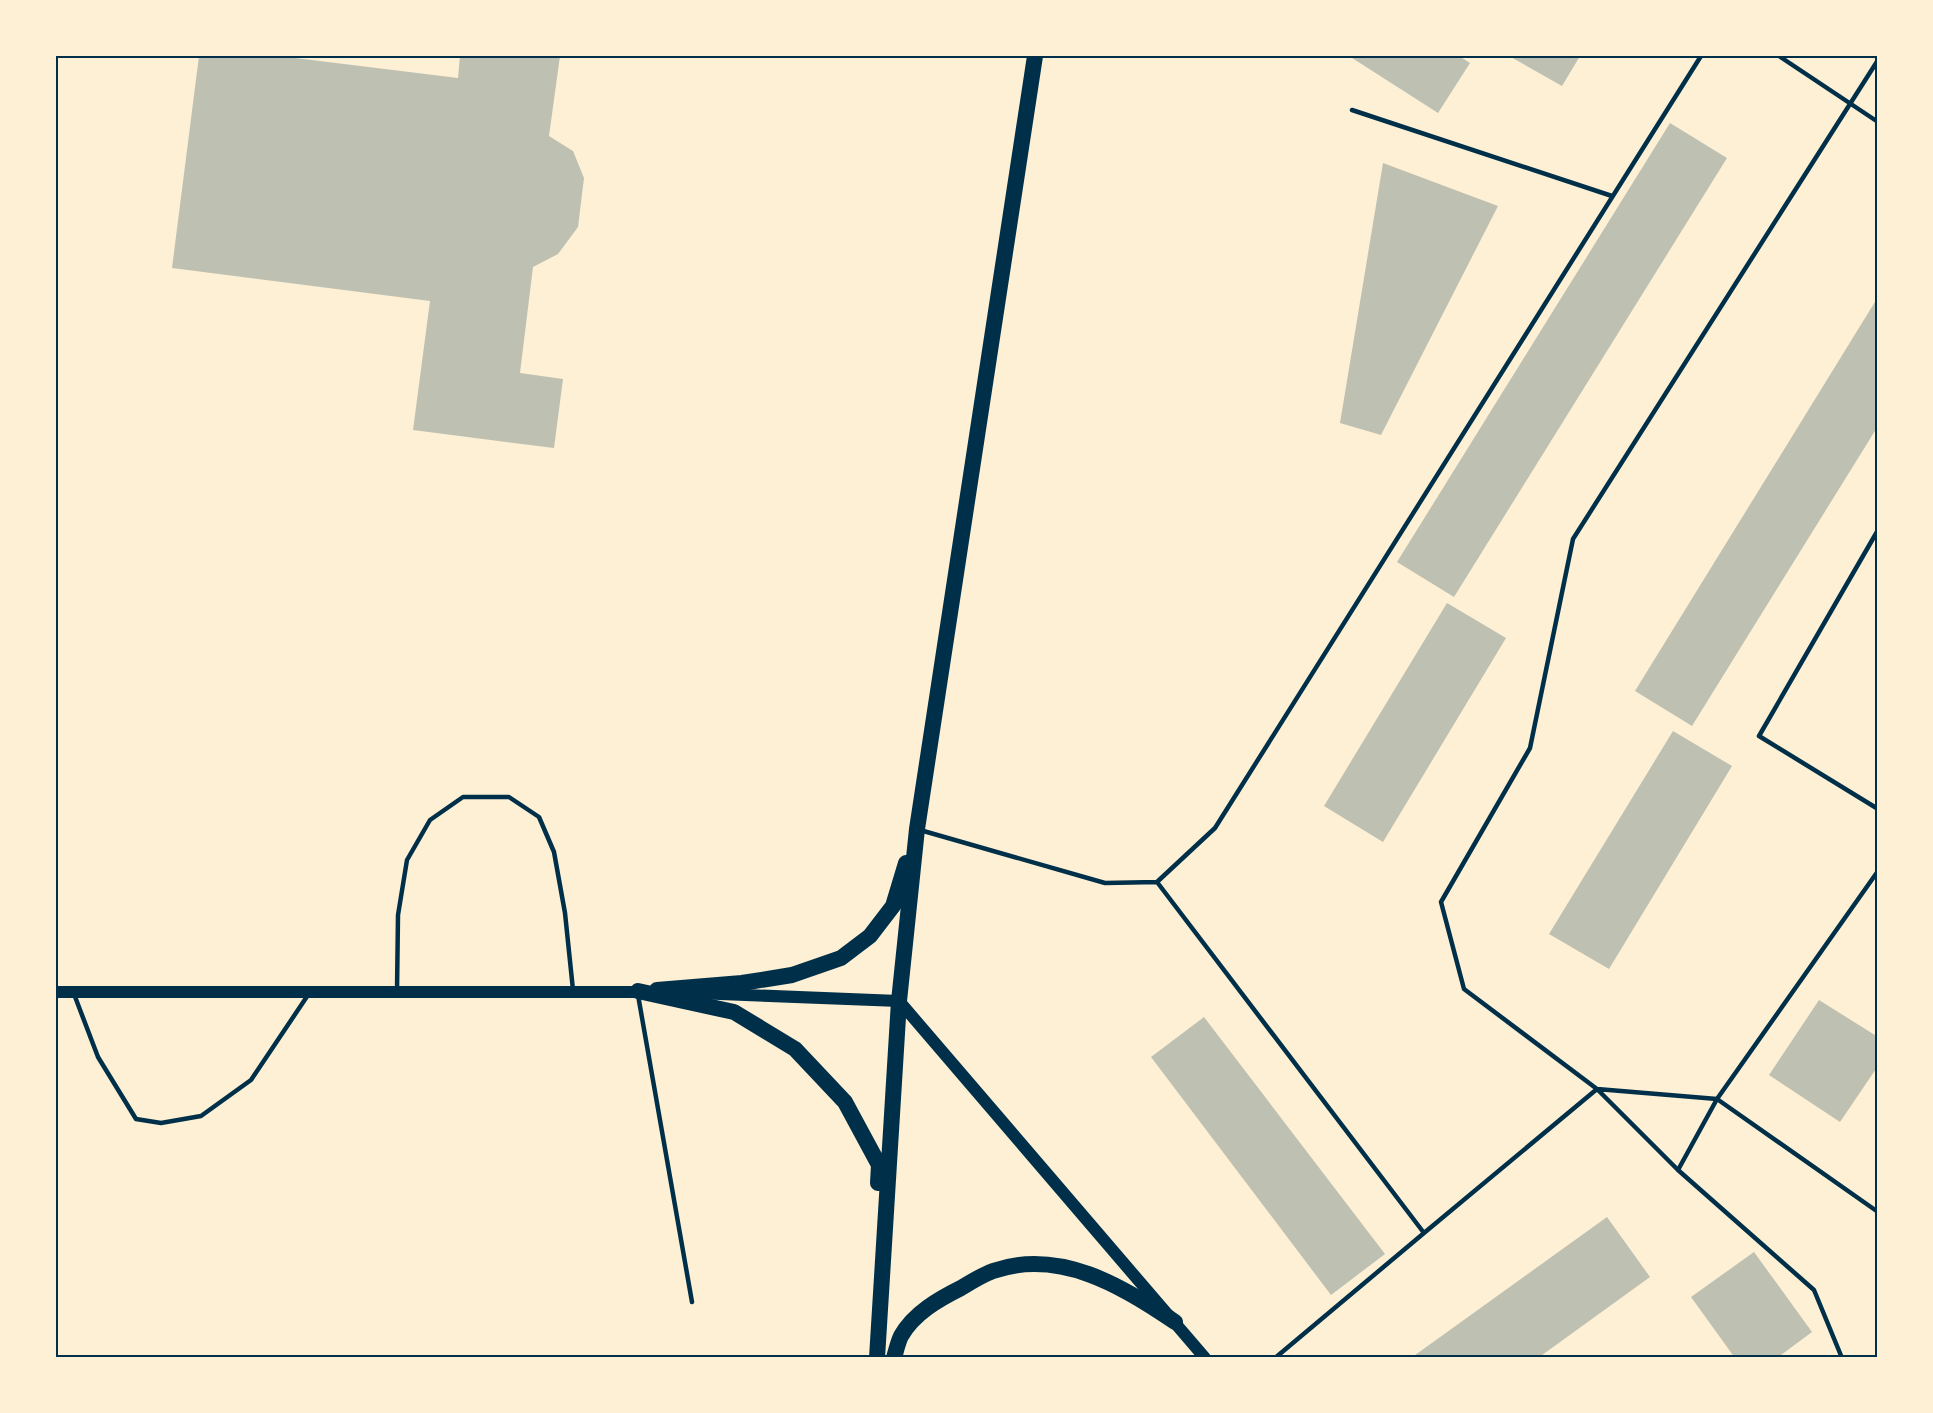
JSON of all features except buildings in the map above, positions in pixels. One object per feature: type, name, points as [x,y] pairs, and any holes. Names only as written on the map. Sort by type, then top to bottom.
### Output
[{"type":"highway","points":[[877,1358],[899,1001],[917,829],[1035,56]]},
{"type":"highway","points":[[638,991],[742,983],[792,975],[842,958],[870,936],[893,906],[917,829]]},
{"type":"highway","points":[[638,991],[734,1012],[795,1049],[845,1102],[879,1165],[877,1358]]},
{"type":"highway","points":[[894,1358],[902,1335],[920,1314],[935,1302],[993,1271],[1021,1265],[1051,1264],[1101,1279],[1140,1298],[1175,1322]]},
{"type":"main road","points":[[56,992],[638,991],[899,1001],[1205,1358]]},
{"type":"lane","points":[[917,829],[1105,883],[1157,882],[1215,828],[1701,56]]},
{"type":"lane","points":[[1779,56],[1878,122]]},
{"type":"lane","points":[[1842,1358],[1814,1290],[1678,1170],[1597,1089],[1464,989],[1441,902],[1530,748],[1573,539],[1878,60]]},
{"type":"lane","points":[[1352,110],[1612,196]]},
{"type":"lane","points":[[1878,530],[1759,736],[1878,808]]},
{"type":"lane","points":[[397,991],[398,915],[407,860],[430,820],[463,797],[509,797],[539,817],[554,852],[565,913],[573,991]]},
{"type":"lane","points":[[1678,1170],[1717,1099],[1878,872]]},
{"type":"lane","points":[[1157,882],[1424,1233]]},
{"type":"lane","points":[[638,991],[692,1302]]},
{"type":"lane","points":[[73,992],[98,1057],[136,1119],[161,1123],[201,1116],[251,1080],[310,992]]},
{"type":"lane","points":[[1275,1358],[1597,1089],[1717,1099],[1878,1212]]}]
